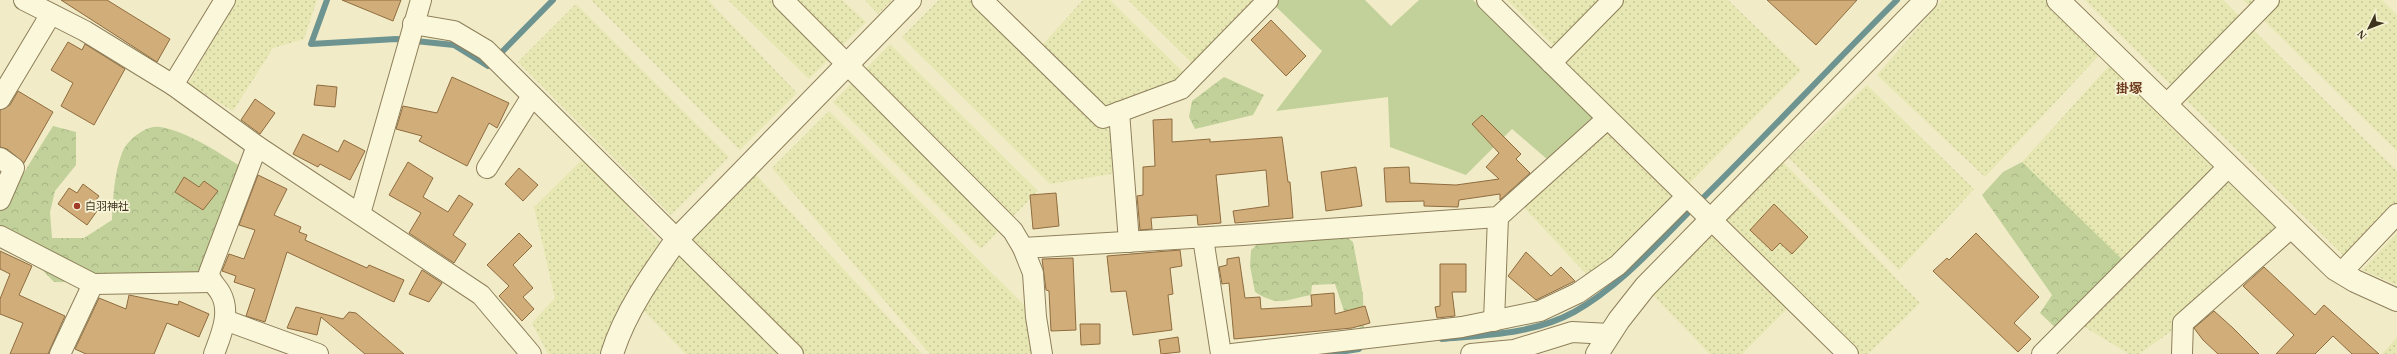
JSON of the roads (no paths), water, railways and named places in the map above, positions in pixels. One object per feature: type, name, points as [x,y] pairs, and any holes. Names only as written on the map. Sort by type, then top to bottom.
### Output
[{"type":"street","points":[[24,0],[85,31],[173,85],[257,146],[481,295],[531,354]]},
{"type":"street","points":[[173,85],[225,0]]},
{"type":"street","points":[[360,214],[421,0]]},
{"type":"street","points":[[783,0],[1013,231],[1023,248],[1033,273],[1036,317],[1042,354]]},
{"type":"street","points":[[612,354],[618,334],[650,277],[676,239],[910,0]]},
{"type":"street","points":[[982,0],[1103,118],[1181,89],[1268,0]]},
{"type":"street","points":[[1487,0],[1710,221],[1848,354]]},
{"type":"street","points":[[1551,63],[1613,0]]},
{"type":"street","points":[[1597,354],[1645,287],[1926,0]]},
{"type":"street","points":[[2058,0],[2292,228],[2342,273],[2355,282],[2397,300]]},
{"type":"street","points":[[2166,105],[2269,0]]},
{"type":"street","points":[[0,100],[51,14]]},
{"type":"street","points":[[413,24],[454,31],[486,50],[793,354]]},
{"type":"street","points":[[487,168],[532,96]]},
{"type":"street","points":[[1119,112],[1129,242]]},
{"type":"street","points":[[1023,248],[1203,238],[1498,217],[1607,119]]},
{"type":"street","points":[[214,354],[225,320],[225,301],[212,282],[209,273],[257,146]]},
{"type":"street","points":[[0,158],[14,168],[0,200]]},
{"type":"street","points":[[2042,354],[2229,166]]},
{"type":"street","points":[[1232,354],[1462,327],[1540,311],[1578,293],[1618,265],[1686,197]]},
{"type":"street","points":[[2342,273],[2397,214]]},
{"type":"street","points":[[1494,321],[1498,217]]},
{"type":"street","points":[[2182,353],[2183,323],[2292,228]]},
{"type":"street","points":[[0,236],[93,284],[212,282]]},
{"type":"street","points":[[1203,238],[1221,354]]},
{"type":"street","points":[[60,354],[93,284]]},
{"type":"street","points":[[225,320],[318,354]]},
{"type":"street","points":[[1471,354],[1514,350],[1572,332],[1610,334]]},
{"type":"waterway","points":[[327,0],[311,44],[396,39],[454,45],[488,66],[553,0]]},
{"type":"waterway","points":[[1442,339],[1510,332],[1543,325],[1574,312],[1591,302],[1622,278],[1651,251],[1897,0]]},
{"type":"waterway","points":[[1327,354],[1359,349]]},
{"type":"place","name":"白羽神社","points":[[77,206]]},
{"type":"district","name":"掛塚","points":[[2129,88]]}]
